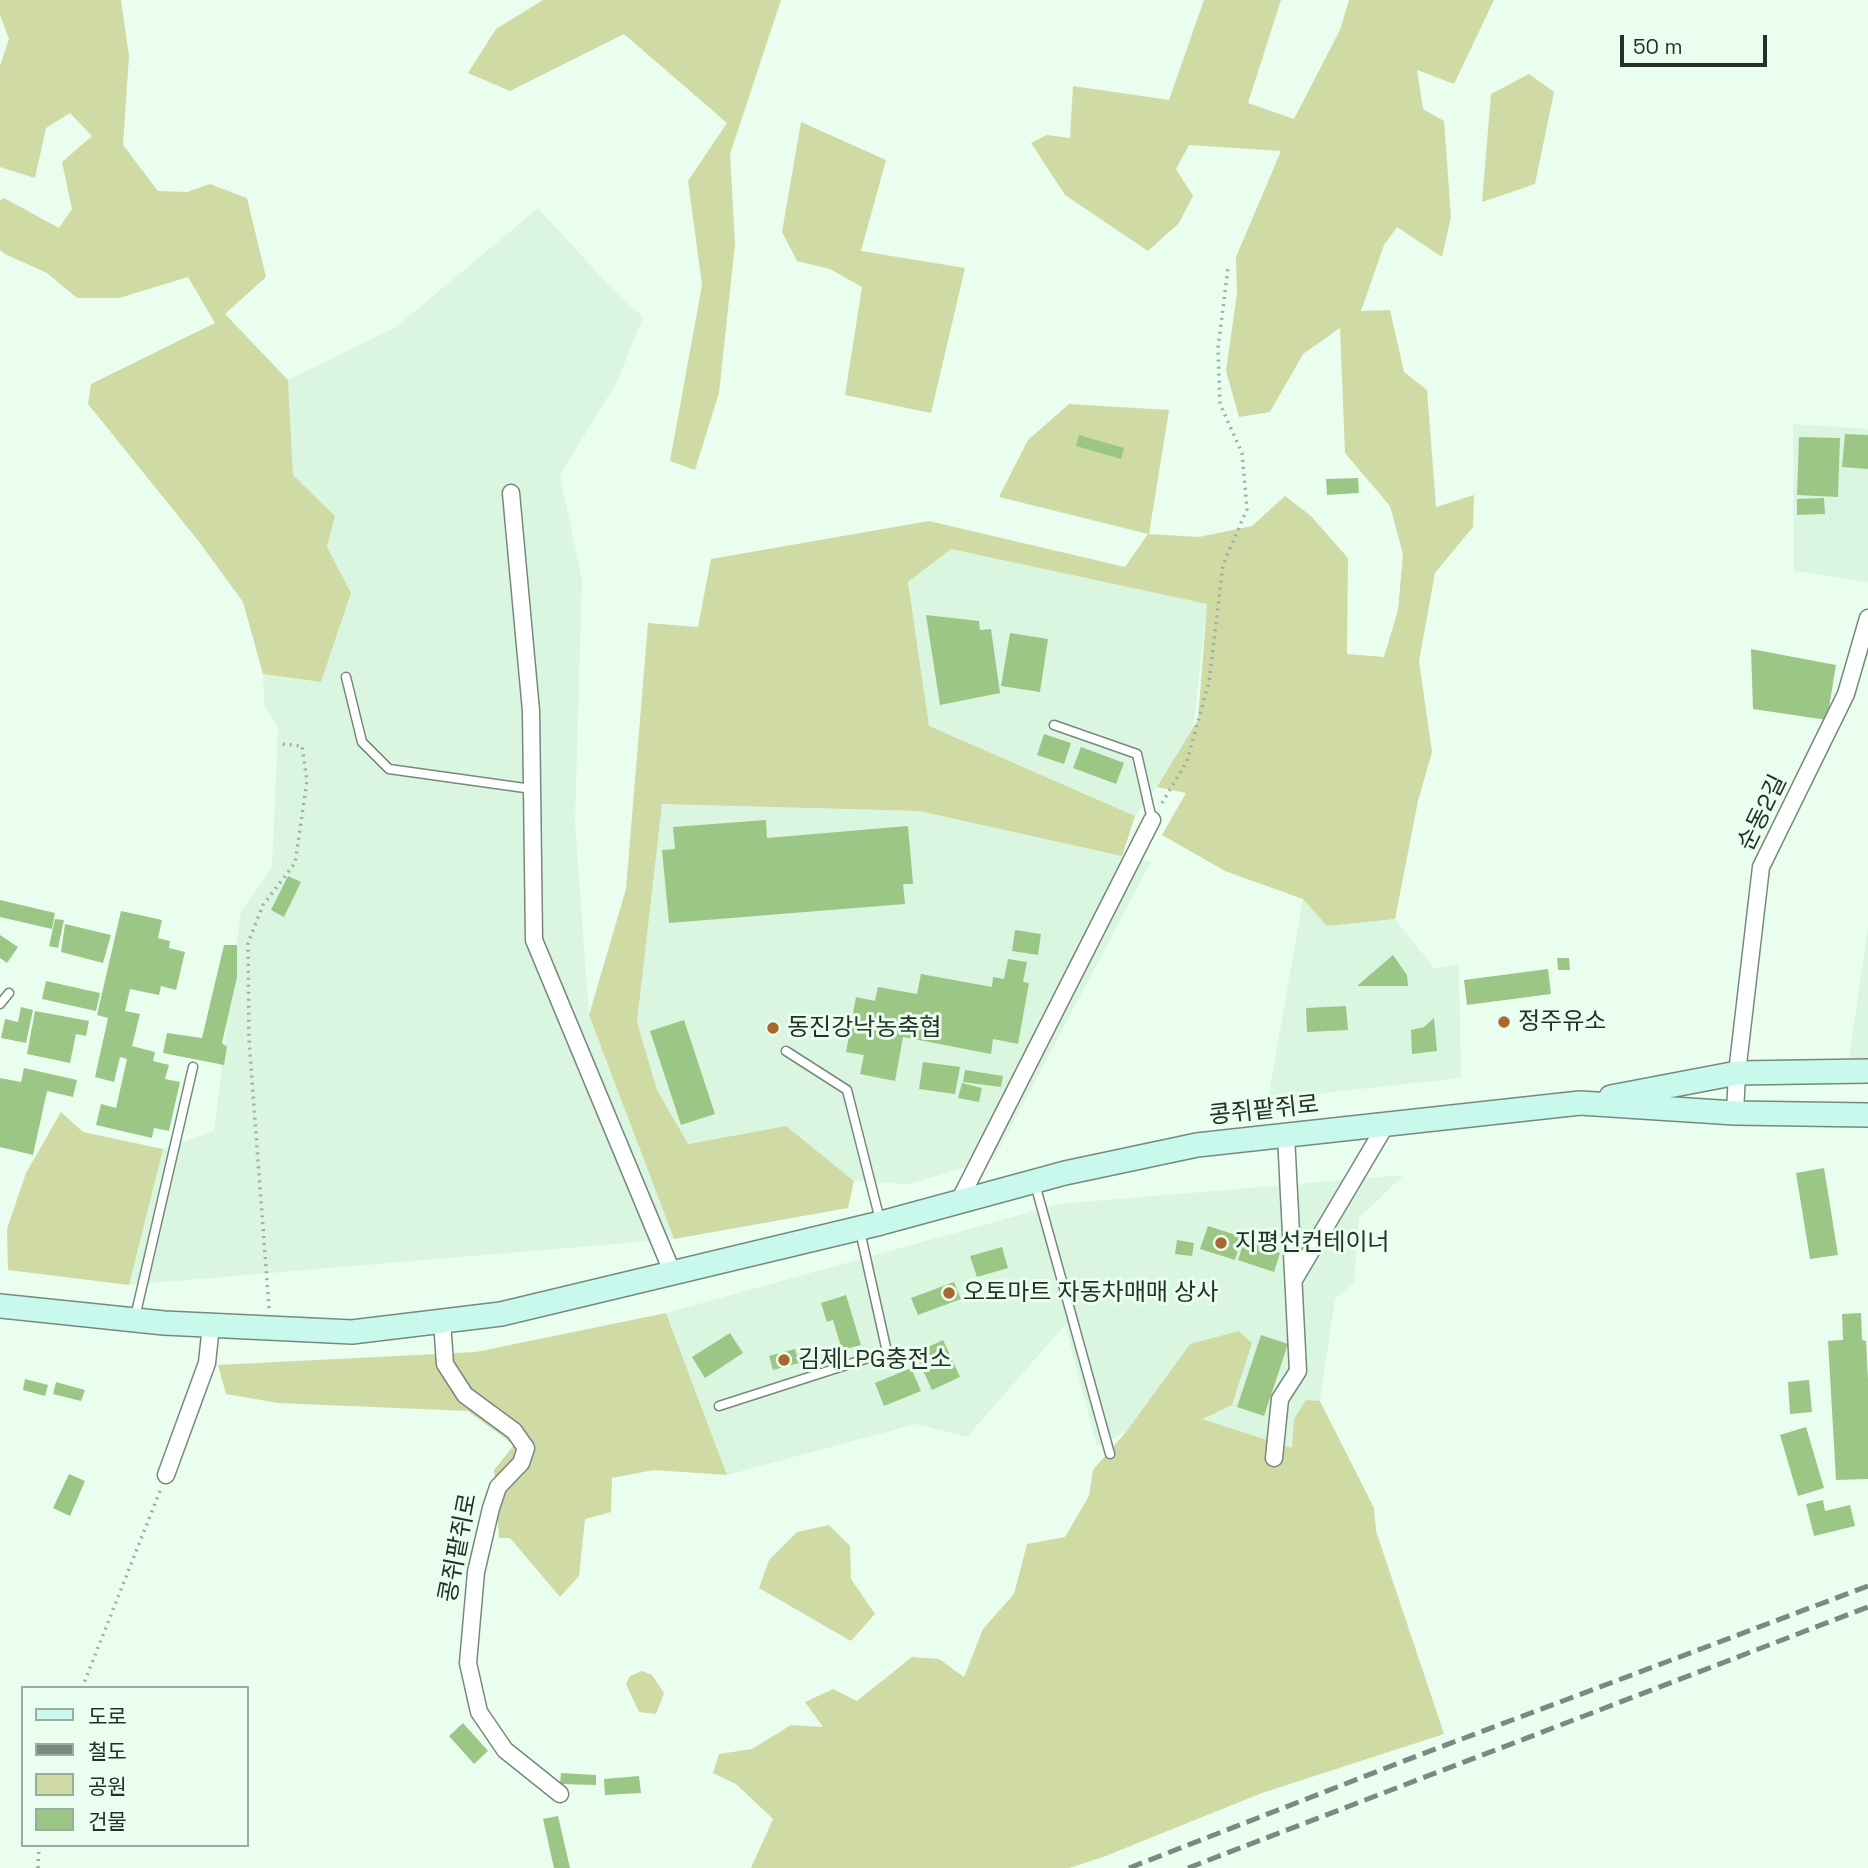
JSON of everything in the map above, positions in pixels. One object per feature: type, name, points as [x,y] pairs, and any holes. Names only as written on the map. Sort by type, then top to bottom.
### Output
[{"type":"main road","name":"콩쥐팥쥐로","points":[[0,1306],[135,1320],[352,1332],[502,1314],[870,1226],[1034,1181],[1197,1145],[1580,1103],[1737,1073],[1868,1071]]},
{"type":"main road","name":"콩쥐팥쥐로","points":[[1580,1103],[1735,1113],[1868,1115]]},
{"type":"street","points":[[511,493],[531,711],[534,940],[673,1274]]},
{"type":"street","name":"순동2길","points":[[1735,1113],[1737,1073],[1761,867],[1846,694],[1867,625]]},
{"type":"street","points":[[959,1201],[1152,820]]},
{"type":"street","points":[[1293,1280],[1387,1123]]},
{"type":"street","points":[[1273,1458],[1280,1399],[1298,1371],[1286,1135]]},
{"type":"street","name":"콩쥐팥쥐로","points":[[442,1321],[444,1364],[465,1395],[514,1431],[526,1448],[521,1463],[498,1487],[476,1572],[468,1663],[479,1712],[505,1750],[560,1794]]},
{"type":"street","points":[[166,1475],[207,1363],[211,1325]]},
{"type":"lane","points":[[346,677],[362,742],[389,769],[532,789]]},
{"type":"lane","points":[[1054,725],[1137,754],[1152,820]]},
{"type":"lane","points":[[0,1004],[9,993]]},
{"type":"lane","points":[[719,1406],[887,1352],[870,1226],[847,1090],[786,1051]]},
{"type":"lane","points":[[135,1320],[193,1067]]},
{"type":"lane","points":[[1034,1181],[1110,1454]]},
{"type":"path","points":[[1152,820],[1187,761],[1209,682],[1223,565],[1247,509],[1242,453],[1220,404],[1218,348],[1228,268]]},
{"type":"path","points":[[270,1328],[249,1040],[248,943],[263,905],[295,863],[307,781],[302,746],[281,744]]},
{"type":"path","points":[[83,1686],[166,1475]]},
{"type":"path","points":[[38,1868],[39,1847]]},
{"type":"shaded area","points":[[538,208],[613,290],[643,317],[617,382],[560,475],[582,580],[575,822],[589,1015],[674,1239],[129,1285],[163,1149],[214,1131],[241,911],[272,868],[278,728],[264,704],[263,674],[321,682],[351,594],[327,547],[335,516],[293,475],[288,380],[396,327]]},
{"type":"shaded area","points":[[1793,424],[1868,429],[1868,582],[1794,571]]},
{"type":"shaded area","points":[[951,549],[1207,604],[1192,741],[1135,816],[929,727],[908,582]]},
{"type":"shaded area","points":[[661,804],[919,811],[1151,862],[994,1159],[909,1184],[854,1181],[786,1126],[687,1144],[657,1090],[637,1022]]},
{"type":"shaded area","points":[[1303,899],[1327,926],[1395,919],[1435,969],[1459,964],[1461,1078],[1268,1099]]},
{"type":"shaded area","points":[[1868,927],[1868,1059],[1849,1059]]},
{"type":"shaded area","points":[[1404,1175],[1359,1218],[1354,1282],[1335,1299],[1320,1401],[1306,1401],[1292,1448],[1201,1419],[1190,1344],[1126,1432],[1097,1446],[1065,1325],[967,1437],[916,1424],[727,1475],[666,1313],[1059,1204]]},
{"type":"green space","points":[[0,0],[121,0],[129,56],[123,145],[158,191],[187,192],[210,184],[247,198],[266,277],[225,314],[288,380],[293,475],[335,516],[327,547],[351,593],[321,682],[263,674],[243,602],[200,543],[88,404],[91,384],[215,323],[188,277],[119,298],[77,298],[47,273],[0,250],[0,201],[4,198],[59,228],[72,209],[62,162],[92,136],[70,113],[46,128],[35,178],[0,167],[0,66],[9,39],[0,15]]},
{"type":"green space","points":[[543,0],[781,0],[730,154],[735,244],[719,393],[695,470],[670,461],[702,285],[688,181],[727,123],[624,34],[510,91],[468,73],[496,29]]},
{"type":"green space","points":[[1204,0],[1281,0],[1248,103],[1294,119],[1340,30],[1349,0],[1494,0],[1454,84],[1417,70],[1423,109],[1444,121],[1451,217],[1442,257],[1397,227],[1384,245],[1361,311],[1390,310],[1404,372],[1427,390],[1436,507],[1474,495],[1473,527],[1435,573],[1419,661],[1432,752],[1418,801],[1395,919],[1327,926],[1303,899],[1225,871],[1162,835],[1186,793],[1157,787],[1198,720],[1207,604],[951,549],[908,582],[929,726],[1135,816],[1122,856],[919,811],[662,804],[637,1022],[657,1090],[688,1144],[786,1126],[854,1181],[848,1208],[674,1239],[589,1015],[626,889],[648,623],[698,627],[711,559],[929,521],[1125,567],[1148,534],[999,497],[1028,440],[1069,404],[1169,410],[1149,534],[1199,537],[1252,526],[1285,496],[1311,516],[1348,558],[1347,654],[1384,657],[1398,610],[1403,554],[1390,506],[1345,453],[1340,328],[1303,354],[1270,412],[1239,417],[1226,371],[1237,293],[1236,257],[1281,151],[1189,145],[1176,169],[1193,196],[1179,223],[1148,251],[1065,195],[1031,143],[1047,135],[1070,138],[1073,86],[1169,100]]},
{"type":"green space","points":[[1529,74],[1554,92],[1535,184],[1482,202],[1491,94]]},
{"type":"green space","points":[[801,122],[886,160],[861,251],[965,268],[931,413],[845,395],[862,287],[830,269],[797,261],[782,232]]},
{"type":"green space","points":[[61,1112],[83,1132],[163,1149],[129,1285],[8,1270],[7,1229],[26,1173]]},
{"type":"green space","points":[[666,1313],[727,1475],[654,1470],[612,1478],[611,1512],[585,1519],[579,1576],[560,1597],[510,1538],[499,1538],[494,1470],[514,1445],[468,1411],[278,1403],[226,1394],[218,1365],[476,1352]]},
{"type":"green space","points":[[1239,1331],[1252,1343],[1232,1405],[1202,1419],[1292,1448],[1294,1419],[1306,1400],[1320,1401],[1374,1508],[1376,1531],[1444,1734],[1262,1793],[1069,1868],[751,1868],[773,1819],[736,1784],[713,1773],[719,1754],[752,1749],[791,1725],[823,1727],[805,1702],[833,1689],[857,1701],[912,1657],[939,1659],[964,1677],[983,1629],[1014,1594],[1027,1544],[1065,1537],[1089,1496],[1093,1470],[1126,1432],[1190,1344]]},
{"type":"green space","points":[[829,1525],[850,1546],[851,1579],[875,1614],[851,1641],[759,1588],[769,1560],[797,1532]]},
{"type":"green space","points":[[642,1671],[652,1675],[664,1693],[656,1714],[639,1712],[626,1684],[630,1676]]},
{"type":"building","points":[[1845,434],[1868,435],[1868,469],[1842,467]]},
{"type":"building","points":[[1079,435],[1124,448],[1121,459],[1076,446]]},
{"type":"building","points":[[1799,437],[1840,438],[1838,497],[1797,495]]},
{"type":"building","points":[[1358,478],[1359,493],[1327,495],[1326,479]]},
{"type":"building","points":[[1824,498],[1825,514],[1797,515],[1797,499]]},
{"type":"building","points":[[926,615],[979,621],[980,630],[991,629],[1000,693],[940,705]]},
{"type":"building","points":[[1010,633],[1048,639],[1040,692],[1001,686]]},
{"type":"building","points":[[1751,649],[1836,665],[1827,720],[1753,709]]},
{"type":"building","points":[[1044,734],[1071,743],[1064,764],[1037,755]]},
{"type":"building","points":[[1081,747],[1124,763],[1116,784],[1073,768]]},
{"type":"building","points":[[766,820],[767,838],[908,826],[913,884],[903,884],[905,904],[669,923],[662,850],[675,849],[673,827]]},
{"type":"building","points":[[288,876],[301,882],[284,917],[271,910]]},
{"type":"building","points":[[0,900],[55,913],[52,929],[0,917]]},
{"type":"building","points":[[121,911],[162,920],[158,938],[170,941],[169,948],[185,952],[176,990],[161,986],[159,995],[130,989],[125,1011],[140,1014],[132,1046],[155,1052],[153,1061],[169,1065],[165,1079],[180,1082],[169,1131],[154,1128],[152,1138],[96,1125],[101,1104],[116,1108],[127,1059],[120,1057],[114,1082],[95,1077],[108,1018],[97,1015]]},
{"type":"building","points":[[55,919],[64,920],[58,948],[49,946]]},
{"type":"building","points":[[65,924],[111,935],[103,963],[61,952]]},
{"type":"building","points":[[1015,930],[1041,934],[1038,955],[1012,951]]},
{"type":"building","points":[[0,935],[18,947],[7,963],[0,958]]},
{"type":"building","points":[[224,945],[237,945],[237,977],[222,1043],[227,1047],[224,1065],[163,1053],[167,1033],[202,1038]]},
{"type":"building","points":[[1393,955],[1407,975],[1408,986],[1357,986]]},
{"type":"building","points":[[1557,958],[1569,958],[1570,970],[1558,970]]},
{"type":"building","points":[[1008,959],[1027,962],[1023,982],[1029,983],[1018,1044],[993,1039],[991,1054],[903,1037],[895,1081],[860,1074],[864,1055],[846,1052],[856,997],[875,1001],[878,987],[917,994],[921,974],[992,987],[993,977],[1004,979]]},
{"type":"building","points":[[1548,969],[1551,994],[1467,1005],[1464,980]]},
{"type":"building","points":[[46,981],[100,993],[96,1011],[42,999]]},
{"type":"building","points":[[1346,1006],[1348,1030],[1307,1032],[1306,1008]]},
{"type":"building","points":[[21,1007],[33,1010],[26,1043],[1,1038],[5,1019],[18,1022]]},
{"type":"building","points":[[35,1011],[89,1021],[86,1036],[76,1034],[70,1063],[27,1054]]},
{"type":"building","points":[[1434,1018],[1437,1051],[1412,1054],[1411,1030],[1424,1027]]},
{"type":"building","points":[[684,1020],[715,1114],[681,1125],[650,1031]]},
{"type":"building","points":[[923,1062],[960,1067],[955,1094],[919,1089]]},
{"type":"building","points":[[24,1068],[77,1080],[73,1097],[47,1091],[33,1155],[0,1147],[0,1078],[21,1082]]},
{"type":"building","points":[[965,1070],[1003,1076],[1001,1087],[963,1082]]},
{"type":"building","points":[[962,1083],[982,1088],[979,1102],[958,1098]]},
{"type":"building","points":[[1824,1168],[1838,1255],[1810,1259],[1796,1173]]},
{"type":"building","points":[[1208,1226],[1242,1237],[1235,1260],[1200,1249]]},
{"type":"building","points":[[1177,1240],[1194,1243],[1192,1256],[1175,1254]]},
{"type":"building","points":[[1244,1241],[1280,1253],[1274,1272],[1238,1260]]},
{"type":"building","points":[[1002,1247],[1008,1268],[977,1277],[970,1256]]},
{"type":"building","points":[[954,1282],[961,1299],[918,1315],[911,1298]]},
{"type":"building","points":[[846,1295],[861,1345],[842,1350],[833,1320],[827,1322],[821,1303]]},
{"type":"building","points":[[1861,1313],[1868,1380],[1868,1479],[1836,1480],[1828,1341],[1843,1340],[1842,1314]]},
{"type":"building","points":[[730,1333],[743,1353],[705,1378],[692,1357]]},
{"type":"building","points":[[1261,1335],[1288,1344],[1264,1416],[1237,1407]]},
{"type":"building","points":[[943,1340],[960,1377],[932,1390],[915,1353]]},
{"type":"building","points":[[795,1349],[799,1363],[773,1370],[769,1356]]},
{"type":"building","points":[[911,1368],[921,1391],[884,1406],[875,1383]]},
{"type":"building","points":[[25,1379],[48,1385],[45,1396],[23,1390]]},
{"type":"building","points":[[1809,1380],[1812,1412],[1790,1414],[1788,1382]]},
{"type":"building","points":[[56,1382],[85,1390],[81,1401],[53,1394]]},
{"type":"building","points":[[1806,1427],[1824,1488],[1798,1496],[1780,1435]]},
{"type":"building","points":[[69,1474],[85,1481],[70,1516],[53,1508]]},
{"type":"building","points":[[1823,1500],[1825,1511],[1850,1505],[1855,1526],[1814,1536],[1806,1504]]},
{"type":"building","points":[[463,1723],[488,1751],[474,1764],[449,1736]]},
{"type":"building","points":[[561,1773],[596,1775],[596,1785],[560,1784]]},
{"type":"building","points":[[639,1776],[641,1793],[605,1795],[604,1779]]},
{"type":"building","points":[[558,1816],[570,1868],[554,1868],[543,1819]]},
{"type":"railway","points":[[1129,1868],[1868,1586]]},
{"type":"railway","points":[[1188,1868],[1868,1607]]},
{"type":"place","name":"정주유소","points":[[1504,1022]]},
{"type":"place","name":"동진강낙농축협","points":[[773,1028]]},
{"type":"place","name":"지평선컨테이너","points":[[1221,1243]]},
{"type":"place","name":"오토마트 자동차매매 상사","points":[[949,1293]]},
{"type":"place","name":"김제LPG충전소","points":[[784,1360]]}]
